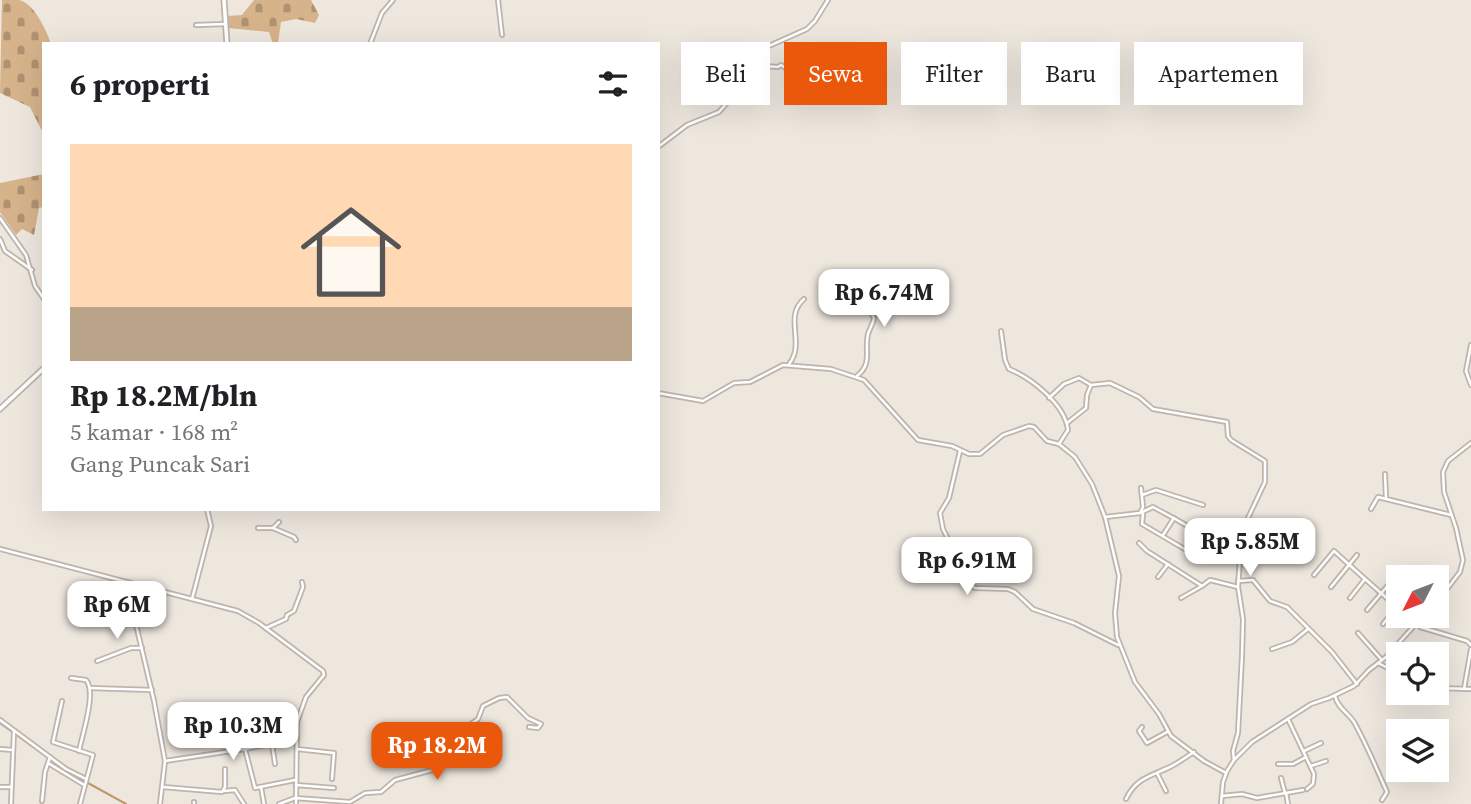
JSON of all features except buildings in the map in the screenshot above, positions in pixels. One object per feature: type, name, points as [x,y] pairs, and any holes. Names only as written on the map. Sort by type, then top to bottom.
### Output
[{"type":"street","points":[[224,0],[227,42]]},
{"type":"street","points":[[371,42],[382,13],[393,0]]},
{"type":"street","points":[[498,0],[502,35]]},
{"type":"street","points":[[770,45],[807,29],[828,0]]},
{"type":"street","points":[[196,25],[226,23]]},
{"type":"street","points":[[660,145],[687,125],[719,112],[725,105]]},
{"type":"street","points":[[0,218],[26,255],[35,286],[42,296]]},
{"type":"street","points":[[0,239],[8,254],[32,270]]},
{"type":"street","points":[[844,289],[869,309],[874,318],[868,336],[869,359],[864,371],[857,376]]},
{"type":"street","points":[[789,364],[797,349],[794,327],[797,309],[804,299]]},
{"type":"street","points":[[1001,331],[1009,369],[1030,379],[1049,398],[1067,423],[1068,430],[1059,444]]},
{"type":"street","points":[[1471,345],[1466,371],[1471,385]]},
{"type":"street","points":[[660,393],[703,401],[734,383],[750,382],[789,364],[831,369],[857,376],[895,412],[918,440],[952,446],[969,454],[980,454],[1003,435],[1029,426],[1034,427],[1047,441],[1059,444],[1075,457],[1086,473],[1105,517],[1119,576],[1115,612],[1119,645],[1135,682],[1159,714],[1167,732],[1207,763],[1226,773]]},
{"type":"street","points":[[0,409],[42,370]]},
{"type":"street","points":[[1049,398],[1070,380],[1079,379],[1091,385],[1110,383],[1139,397],[1153,409],[1227,422],[1231,440],[1263,460],[1266,465],[1265,482],[1252,509],[1241,543],[1238,587],[1243,646],[1234,761]]},
{"type":"street","points":[[1067,423],[1086,408],[1091,385]]},
{"type":"street","points":[[1449,584],[1462,565],[1459,538],[1443,487],[1443,472],[1448,461],[1471,443]]},
{"type":"street","points":[[960,451],[949,498],[940,513],[943,529],[971,585],[1008,589],[1033,608],[1074,623],[1119,645]]},
{"type":"street","points":[[1385,474],[1386,498]]},
{"type":"street","points":[[1141,488],[1142,524],[1193,554],[1197,552],[1203,539]]},
{"type":"street","points":[[1142,495],[1156,490],[1203,505]]},
{"type":"street","points":[[1371,509],[1376,498],[1386,498],[1451,514]]},
{"type":"street","points":[[1105,517],[1142,514],[1153,507],[1197,532],[1220,557],[1228,561],[1240,560]]},
{"type":"street","points":[[192,599],[211,526],[207,511]]},
{"type":"street","points":[[1163,535],[1174,518]]},
{"type":"street","points":[[273,528],[279,522]]},
{"type":"street","points":[[258,528],[273,528],[296,540]]},
{"type":"street","points":[[1213,531],[1241,543]]},
{"type":"street","points":[[1139,543],[1202,586]]},
{"type":"street","points":[[0,549],[238,611],[266,628],[324,674],[303,706],[297,722],[296,804]]},
{"type":"street","points":[[1314,575],[1334,551],[1386,596]]},
{"type":"street","points":[[1331,587],[1357,555]]},
{"type":"street","points":[[1158,577],[1168,564]]},
{"type":"street","points":[[1350,598],[1365,579]]},
{"type":"street","points":[[1181,598],[1210,580],[1238,587]]},
{"type":"street","points":[[1238,581],[1253,580],[1270,601],[1287,607],[1332,652],[1357,684]]},
{"type":"street","points":[[126,582],[152,690],[165,761],[160,804]]},
{"type":"street","points":[[266,628],[286,619],[287,615],[294,611],[302,582]]},
{"type":"street","points":[[1367,610],[1386,588]]},
{"type":"street","points":[[1383,624],[1386,621]]},
{"type":"street","points":[[1221,804],[1226,773],[1234,761],[1261,735],[1312,703],[1335,696],[1357,684],[1411,628]]},
{"type":"street","points":[[1423,628],[1467,641],[1471,647],[1464,689]]},
{"type":"street","points":[[1272,649],[1292,642],[1308,629]]},
{"type":"street","points":[[1358,634],[1382,660]]},
{"type":"street","points":[[97,661],[131,648],[142,648]]},
{"type":"street","points":[[1378,663],[1386,667]]},
{"type":"street","points":[[71,678],[86,680],[90,688],[79,751]]},
{"type":"street","points":[[90,688],[152,690]]},
{"type":"street","points":[[1449,688],[1471,689]]},
{"type":"street","points":[[1335,696],[1373,757],[1387,792],[1382,800]]},
{"type":"street","points":[[279,804],[295,798],[350,802],[365,793],[382,792],[395,780],[421,775],[445,765],[462,745],[471,724],[491,701],[506,697],[528,718],[541,724],[538,728],[529,727]]},
{"type":"street","points":[[62,702],[53,741],[93,755],[80,804]]},
{"type":"street","points":[[1222,796],[1242,794],[1257,798],[1305,790],[1313,783],[1311,766],[1288,719]]},
{"type":"street","points":[[0,720],[49,759],[85,782]]},
{"type":"street","points":[[1142,727],[1139,730],[1147,743],[1167,732]]},
{"type":"street","points":[[11,804],[14,732]]},
{"type":"street","points":[[165,761],[296,739]]},
{"type":"street","points":[[1304,751],[1321,743]]},
{"type":"street","points":[[272,744],[275,764]]},
{"type":"street","points":[[0,749],[13,750]]},
{"type":"street","points":[[245,749],[255,788],[295,783],[334,788]]},
{"type":"street","points":[[297,749],[334,753],[332,779]]},
{"type":"street","points":[[1126,799],[1135,784],[1194,752]]},
{"type":"street","points":[[1278,764],[1293,764],[1306,757]]},
{"type":"street","points":[[41,802],[49,759]]},
{"type":"street","points":[[1311,766],[1326,761]]},
{"type":"street","points":[[224,791],[225,769]]},
{"type":"street","points":[[1157,773],[1166,791]]},
{"type":"street","points":[[1281,778],[1288,804]]},
{"type":"street","points":[[0,787],[12,787]]},
{"type":"street","points":[[261,787],[264,804]]},
{"type":"street","points":[[163,788],[217,793],[235,790],[244,804]]},
{"type":"green space","points":[[2,0],[19,0],[35,12],[50,42],[42,42],[42,131],[30,107],[0,93]]},
{"type":"green space","points":[[254,0],[311,0],[319,15],[315,23],[296,19],[281,22],[278,42],[272,42],[269,32],[228,28],[226,16],[242,15]]},
{"type":"green space","points":[[42,174],[42,207],[39,208],[34,235],[22,229],[16,235],[0,212],[0,183]]},
{"type":"waterway","points":[[0,723],[68,772],[126,804]]}]
